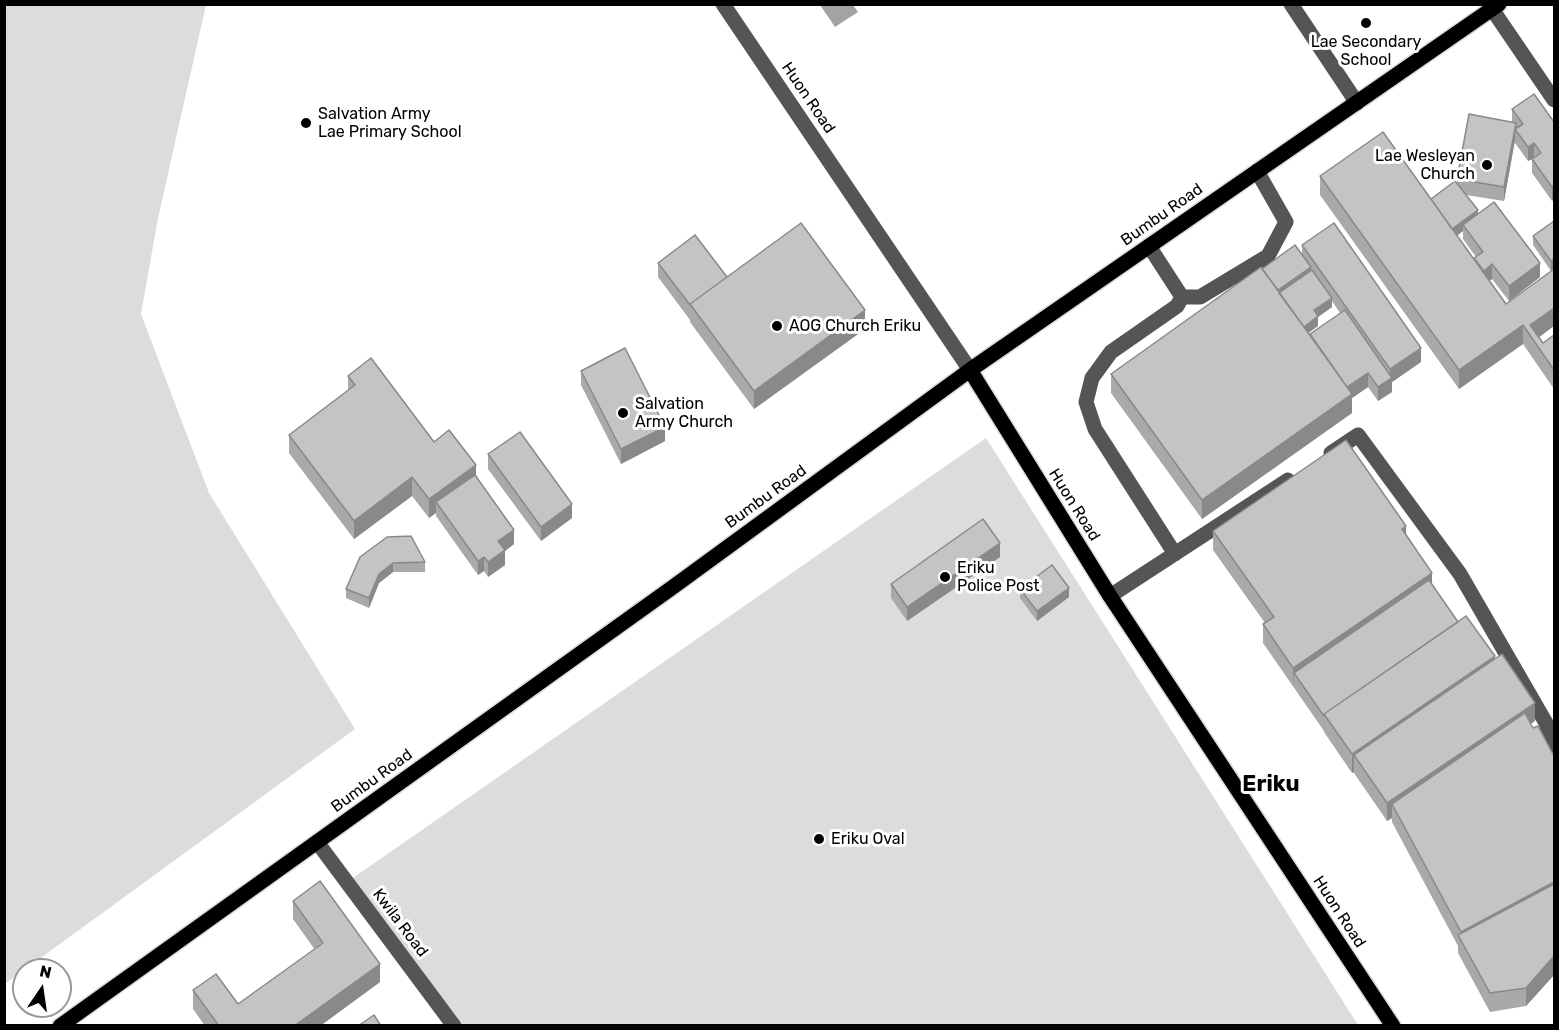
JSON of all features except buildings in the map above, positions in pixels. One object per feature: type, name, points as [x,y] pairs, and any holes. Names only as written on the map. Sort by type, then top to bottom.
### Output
[{"type":"main road","name":"Bumbu Road","points":[[60,1026],[970,370],[1495,7]]},
{"type":"main road","name":"Huon Road","points":[[970,370],[1110,596],[1393,1026]]},
{"type":"street","name":"Huon Road","points":[[723,4],[970,370]]},
{"type":"street","points":[[1291,4],[1358,103]]},
{"type":"street","points":[[1495,7],[1554,99]]},
{"type":"street","points":[[1182,297],[1200,297],[1268,256],[1286,222],[1257,171]]},
{"type":"street","points":[[1149,246],[1182,297]]},
{"type":"street","points":[[1175,554],[1095,429],[1086,402],[1092,378],[1111,352],[1177,306],[1182,297]]},
{"type":"street","points":[[1319,460],[1358,435],[1460,574],[1546,723],[1554,748]]},
{"type":"street","points":[[1110,596],[1300,473]]},
{"type":"street","name":"Kwila Road","points":[[317,842],[454,1026]]},
{"type":"shaded area","points":[[5,4],[206,5],[158,218],[141,314],[209,493],[355,729],[41,958],[12,958],[12,979],[5,984]]},
{"type":"shaded area","points":[[820,5],[853,5],[858,12],[835,27]]},
{"type":"shaded area","points":[[986,438],[1358,1025],[446,1025],[350,880]]},
{"type":"place","name":"Lae Secondary School","points":[[1366,23]]},
{"type":"place","name":"Salvation Army Lae Primary School","points":[[306,123]]},
{"type":"place","name":"Lae Wesleyan Church","points":[[1487,165]]},
{"type":"place","name":"AOG Church Eriku","points":[[777,326]]},
{"type":"place","name":"Salvation Army Church","points":[[623,413]]},
{"type":"place","name":"Eriku Police Post","points":[[945,577]]},
{"type":"place","name":"Eriku Oval","points":[[819,839]]},
{"type":"district","name":"Eriku","points":[[1271,785]]}]
